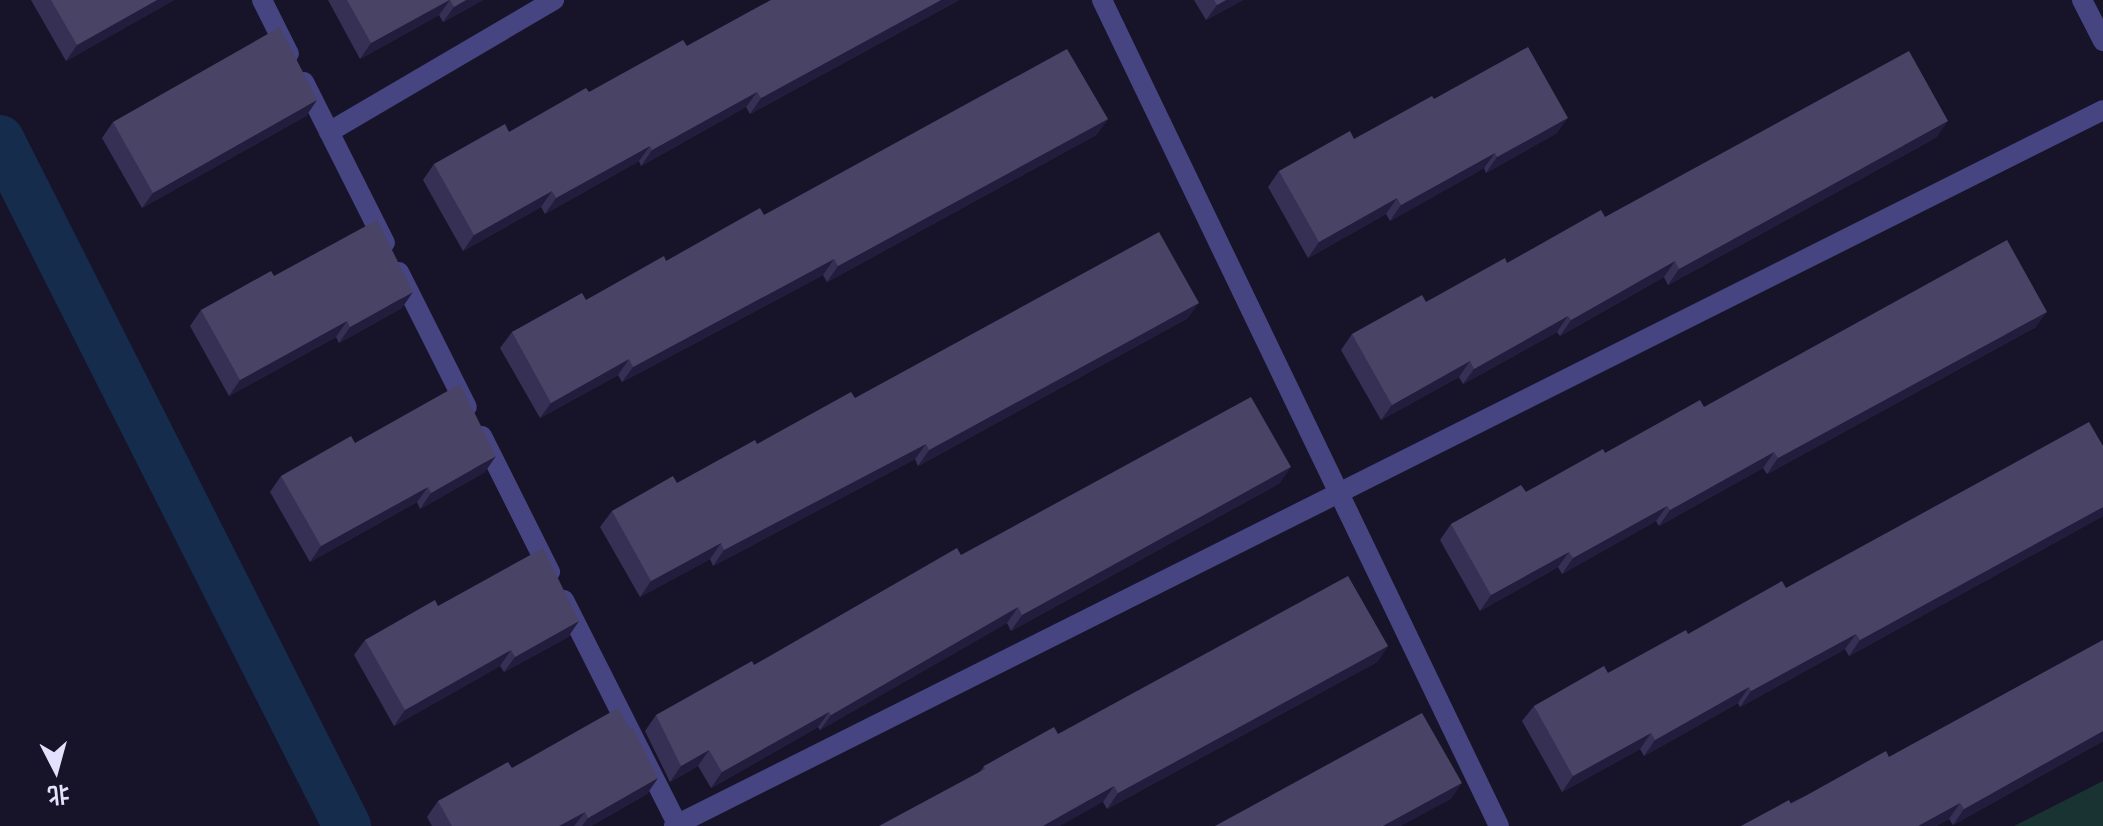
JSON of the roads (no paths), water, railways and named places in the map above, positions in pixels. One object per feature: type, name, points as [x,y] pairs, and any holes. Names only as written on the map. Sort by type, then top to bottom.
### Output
[{"type":"street","points":[[262,0],[677,826],[2103,110]]},
{"type":"street","points":[[329,132],[554,0]]},
{"type":"street","points":[[1102,0],[1499,826]]},
{"type":"street","points":[[2082,0],[2103,41]]},
{"type":"waterway","points":[[0,139],[347,826]]}]
